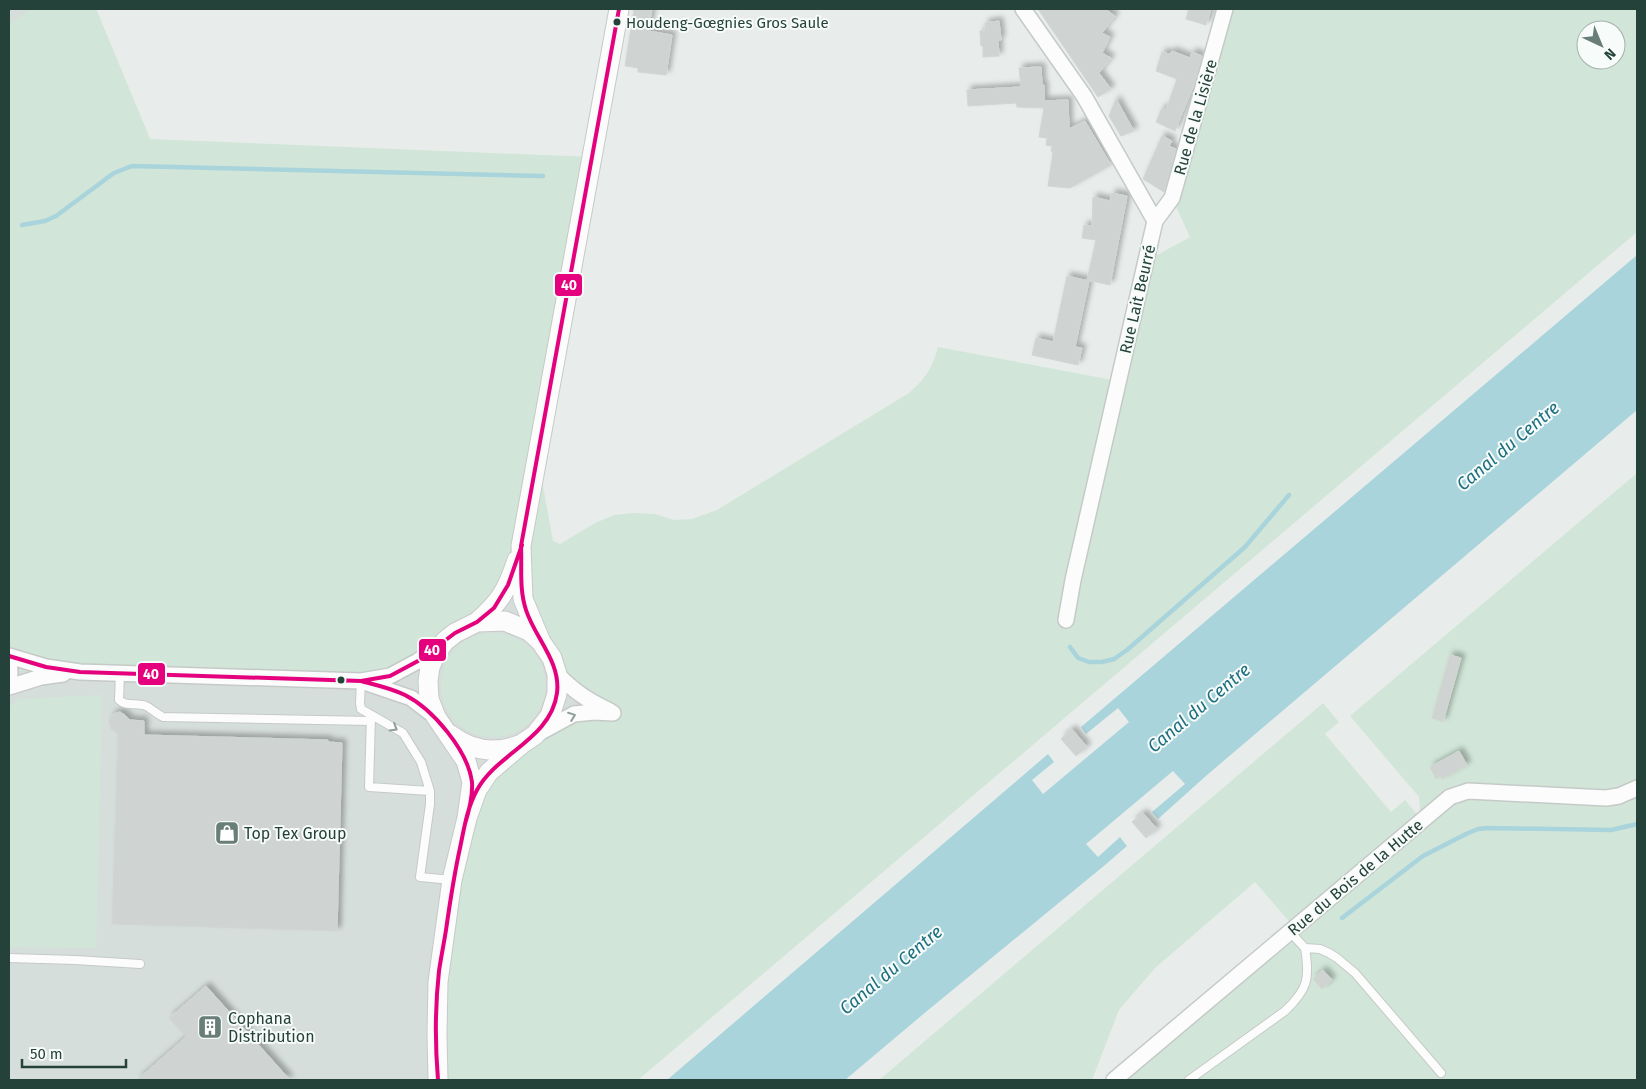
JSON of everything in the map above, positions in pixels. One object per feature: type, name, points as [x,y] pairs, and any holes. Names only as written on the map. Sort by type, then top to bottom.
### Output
[{"type":"street","points":[[9,656],[46,667],[80,672],[360,681],[390,676],[418,661],[455,633],[477,622],[494,608],[508,585],[521,546],[620,9]]},
{"type":"street","name":"Rue Lait Beurré","points":[[1023,9],[1084,96],[1155,221],[1066,620]]},
{"type":"street","name":"Rue de la Lisière","points":[[1155,221],[1172,198],[1225,9]]},
{"type":"street","points":[[467,818],[477,790],[489,772],[529,739],[550,716],[557,694],[557,674],[552,658],[541,642],[523,599],[521,546]]},
{"type":"street","points":[[477,622],[505,622],[529,631],[541,642]]},
{"type":"street","points":[[438,1080],[438,982],[452,880],[467,818],[472,782],[466,761],[441,724],[429,699],[428,681],[430,667],[436,653],[445,641]]},
{"type":"street","points":[[9,660],[9,679]]},
{"type":"street","points":[[9,687],[41,677],[80,672]]},
{"type":"street","points":[[360,681],[387,688],[412,698],[460,742],[477,748],[493,750],[508,749],[574,714],[613,713],[572,689],[557,674]]},
{"type":"street","name":"Rue du Bois de la Hutte","points":[[1114,1080],[1450,797],[1468,791],[1606,798],[1619,796],[1637,788]]},
{"type":"lane","points":[[120,673],[119,700],[122,703],[147,706],[163,717],[371,718]]},
{"type":"lane","points":[[360,681],[361,709],[371,718],[402,733],[421,762],[430,791],[430,804],[420,877],[452,880]]},
{"type":"lane","points":[[371,718],[369,787],[430,791]]},
{"type":"lane","points":[[1189,1080],[1285,1011],[1299,998],[1308,970],[1305,948],[1290,932]]},
{"type":"lane","points":[[1305,948],[1320,949],[1329,953],[1355,973],[1441,1073]]},
{"type":"lane","points":[[9,958],[140,964]]},
{"type":"shaded area","points":[[9,9],[96,9],[150,139],[476,524],[984,666],[475,1080],[9,1080]]},
{"type":"green space","points":[[31,9],[96,9],[150,139],[593,157],[538,459],[553,541],[560,544],[595,523],[614,515],[634,513],[655,514],[674,520],[692,519],[717,510],[909,393],[928,373],[938,347],[1118,381],[1146,261],[1190,237],[1172,198],[1225,9],[1637,9],[1637,232],[638,1080],[438,1080],[438,982],[477,790],[523,743],[594,712],[541,642],[521,548],[494,608],[390,676],[80,672],[9,656],[9,25]]},
{"type":"green space","points":[[1637,473],[1637,1080],[1114,1080],[1295,928],[1255,882],[1155,968],[1119,1010],[1092,1080],[879,1080],[1323,703],[1339,722],[1325,734],[1391,812],[1405,800],[1421,819],[1419,797],[1350,716]]},
{"type":"green space","points":[[493,633],[513,637],[530,648],[541,665],[545,685],[541,705],[530,722],[513,733],[493,737],[473,733],[456,722],[445,705],[441,685],[445,665],[456,648],[473,637]]},
{"type":"green space","points":[[102,695],[96,948],[9,947],[9,707],[19,699]]},
{"type":"water","name":"Canal du Centre","points":[[1637,255],[1637,410],[1207,775],[1158,819],[1152,812],[1185,784],[1173,771],[1086,844],[1098,857],[1120,837],[1127,846],[1105,865],[845,1080],[667,1080],[1048,754],[1054,762],[1032,780],[1043,794],[1129,722],[1118,708],[1086,734],[1081,727]]},
{"type":"building","points":[[634,9],[652,9],[648,31],[672,35],[666,75],[638,72],[638,68],[625,66]]},
{"type":"building","points":[[1038,9],[1105,9],[1115,16],[1102,33],[1110,37],[1102,53],[1111,58],[1099,73],[1111,89],[1098,97]]},
{"type":"building","points":[[1189,9],[1211,9],[1206,25],[1186,19]]},
{"type":"building","points":[[999,21],[1001,40],[998,40],[999,56],[983,57],[980,31],[985,31],[985,23]]},
{"type":"building","points":[[1172,51],[1190,58],[1192,52],[1202,56],[1194,84],[1175,131],[1156,122],[1162,108],[1166,110],[1177,79],[1156,71],[1162,52],[1169,54]]},
{"type":"building","points":[[1041,67],[1044,101],[1068,100],[1069,129],[1085,121],[1111,165],[1070,188],[1048,186],[1053,152],[1051,151],[1052,146],[1046,145],[1047,138],[1039,137],[1044,108],[1017,107],[1016,103],[968,106],[967,90],[1021,87],[1019,68]]},
{"type":"building","points":[[1116,99],[1134,131],[1121,136],[1109,116]]},
{"type":"building","points":[[1162,136],[1172,141],[1169,146],[1176,149],[1164,192],[1143,179]]},
{"type":"building","points":[[1112,193],[1127,196],[1110,285],[1087,280],[1096,240],[1082,238],[1084,225],[1092,226],[1093,197],[1110,201]]},
{"type":"building","points":[[1067,276],[1089,281],[1075,347],[1082,348],[1078,365],[1032,355],[1036,338],[1053,342]]},
{"type":"building","points":[[1450,655],[1461,658],[1443,722],[1432,718]]},
{"type":"building","name":"Top Tex Group","points":[[120,712],[130,720],[144,721],[144,735],[328,740],[328,742],[342,743],[337,931],[112,924],[118,734],[111,729],[109,722],[113,714]]},
{"type":"building","points":[[1072,729],[1087,747],[1076,756],[1061,739]]},
{"type":"building","points":[[1459,751],[1467,765],[1442,779],[1441,776],[1436,779],[1430,767]]},
{"type":"building","points":[[1143,813],[1157,829],[1146,838],[1132,822]]},
{"type":"building","points":[[1323,970],[1332,980],[1322,989],[1313,979]]},
{"type":"building","name":"Cophana Distribution","points":[[206,986],[290,1080],[137,1080],[186,1037],[169,1018]]},
{"type":"waterway","points":[[22,225],[45,221],[56,216],[114,173],[132,166],[543,176]]},
{"type":"waterway","points":[[1070,647],[1078,658],[1089,662],[1102,662],[1114,659],[1127,650],[1245,547],[1289,495]]},
{"type":"waterway","points":[[1342,918],[1423,856],[1478,829],[1611,830],[1637,824]]},
{"type":"transit line","name":"40","points":[[438,1080],[436,1026],[439,971],[456,868],[468,811],[477,790],[486,777],[545,722],[553,709],[557,693],[555,671],[530,620],[524,602],[521,546],[619,9]]},
{"type":"transit line","name":"40","points":[[9,656],[46,667],[80,672],[361,681],[390,676],[418,661],[455,633],[477,622],[494,608],[508,585],[522,545]]},
{"type":"transit line","name":"40","points":[[361,681],[389,689],[416,701],[447,732],[464,757],[472,782],[471,798],[465,824]]},
{"type":"place","name":"Houdeng-Gœgnies Gros Saule","points":[[617,22]]},
{"type":"place","name":"Top Tex Group","points":[[227,833]]},
{"type":"place","name":"Cophana Distribution","points":[[210,1027]]}]
